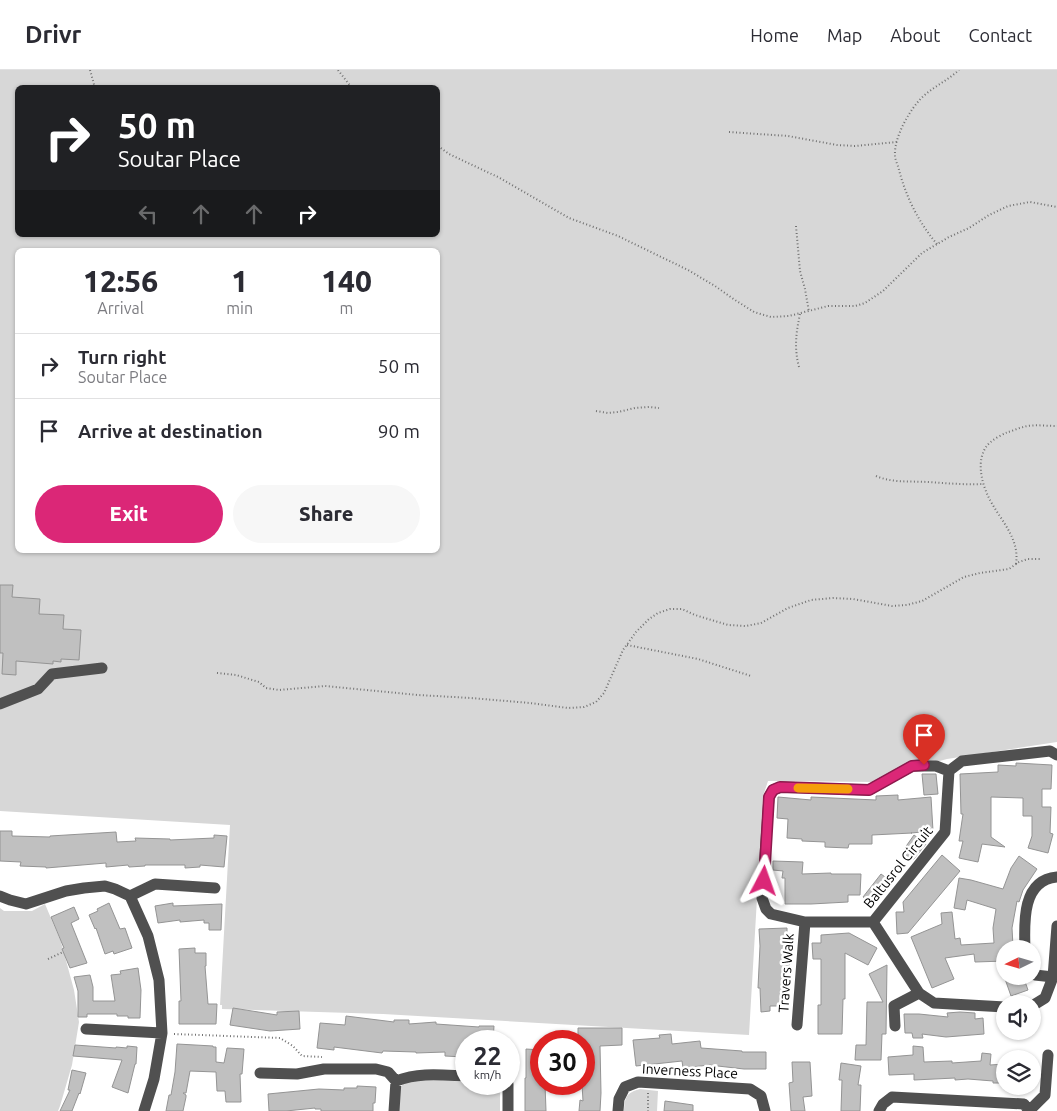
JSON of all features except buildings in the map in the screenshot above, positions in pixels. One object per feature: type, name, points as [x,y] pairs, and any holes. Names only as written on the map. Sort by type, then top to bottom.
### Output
[{"type":"street","points":[[0,704],[38,689],[52,674],[102,668]]},
{"type":"street","points":[[873,922],[804,922],[771,914],[766,909],[762,898],[769,797],[773,790],[780,787],[869,790],[912,766],[936,766],[949,771],[962,761],[1050,751],[1057,755]]},
{"type":"street","name":"Baltusrol Circuit","points":[[949,771],[945,832],[873,922],[919,992],[934,1003],[996,1006]]},
{"type":"street","points":[[1025,940],[1027,901],[1037,885],[1047,878],[1057,877]]},
{"type":"street","points":[[130,896],[155,884],[215,888]]},
{"type":"street","points":[[0,896],[26,904],[66,891],[106,886],[130,896],[148,936],[159,980],[162,1033],[154,1079],[144,1111]]},
{"type":"street","name":"Travers Walk","points":[[797,1025],[804,922]]},
{"type":"street","points":[[1041,1000],[1045,998],[1054,977],[1057,926]]},
{"type":"street","points":[[1041,976],[1054,977]]},
{"type":"street","points":[[895,1026],[894,1006],[919,992]]},
{"type":"street","points":[[86,1029],[162,1033]]},
{"type":"street","points":[[880,1111],[883,1104],[892,1097],[1024,1104],[1029,1111],[1045,1095],[1048,1055]]},
{"type":"street","points":[[260,1073],[297,1074],[324,1070],[376,1069],[388,1072],[396,1081],[394,1111]]},
{"type":"street","points":[[396,1081],[408,1076],[421,1074],[455,1076]]},
{"type":"street","name":"Inverness Place","points":[[618,1111],[619,1099],[625,1087],[638,1082],[750,1089],[761,1096],[765,1111]]},
{"type":"street","points":[[508,1095],[508,1111]]},
{"type":"path","points":[[90,70],[94,85]]},
{"type":"path","points":[[338,70],[350,85]]},
{"type":"path","points":[[937,244],[925,229],[914,210],[901,178],[895,156],[897,142],[906,119],[917,102],[959,70]]},
{"type":"path","points":[[730,132],[788,136],[837,146],[897,142]]},
{"type":"path","points":[[440,147],[449,154],[500,178],[569,218],[618,236],[688,270],[754,312],[771,317],[800,314],[828,306],[855,306],[865,303],[883,291],[922,253],[989,215],[1008,206],[1030,202],[1057,207]]},
{"type":"path","points":[[796,226],[800,271],[809,312]]},
{"type":"path","points":[[799,367],[796,355],[796,334],[800,314]]},
{"type":"path","points":[[596,411],[608,413],[635,408],[659,408]]},
{"type":"path","points":[[1016,564],[1015,545],[1010,531],[983,484],[982,456],[987,446],[1000,436],[1023,426],[1057,426]]},
{"type":"path","points":[[876,476],[908,482],[983,484]]},
{"type":"path","points":[[217,673],[259,682],[266,688],[279,690],[325,686],[530,703],[568,708],[584,707],[596,702],[604,693],[623,650],[636,632],[649,619],[658,613],[670,609],[682,609],[728,625],[746,626],[761,623],[788,608],[811,600],[853,599],[892,606],[907,605],[922,601],[964,577],[1008,569],[1028,559],[1041,559]]},
{"type":"path","points":[[627,645],[698,659],[751,676]]},
{"type":"path","points":[[48,959],[63,952]]},
{"type":"path","points":[[162,1033],[280,1038],[293,1046],[302,1056],[323,1057],[324,1070]]},
{"type":"path","points":[[648,1093],[648,1111]]},
{"type":"shaded area","points":[[0,70],[1057,70],[1057,742],[947,759],[887,775],[875,782],[768,781],[763,796],[749,1035],[383,1014],[222,1009],[222,1005],[220,1005],[230,825],[0,811]]},
{"type":"shaded area","points":[[45,904],[61,942],[74,990],[79,1022],[72,1065],[58,1111],[0,1111],[0,908],[4,911],[32,911]]},
{"type":"shaded area","points":[[415,1078],[455,1081],[455,1095],[500,1095],[500,1111],[397,1111],[399,1089],[405,1082]]},
{"type":"shaded area","points":[[640,1089],[658,1091],[657,1111],[624,1111],[627,1096]]},
{"type":"slow traffic","points":[[798,788],[848,789]]},
{"type":"route","points":[[764,881],[769,797],[773,790],[780,787],[869,790],[912,766],[924,765]]}]
